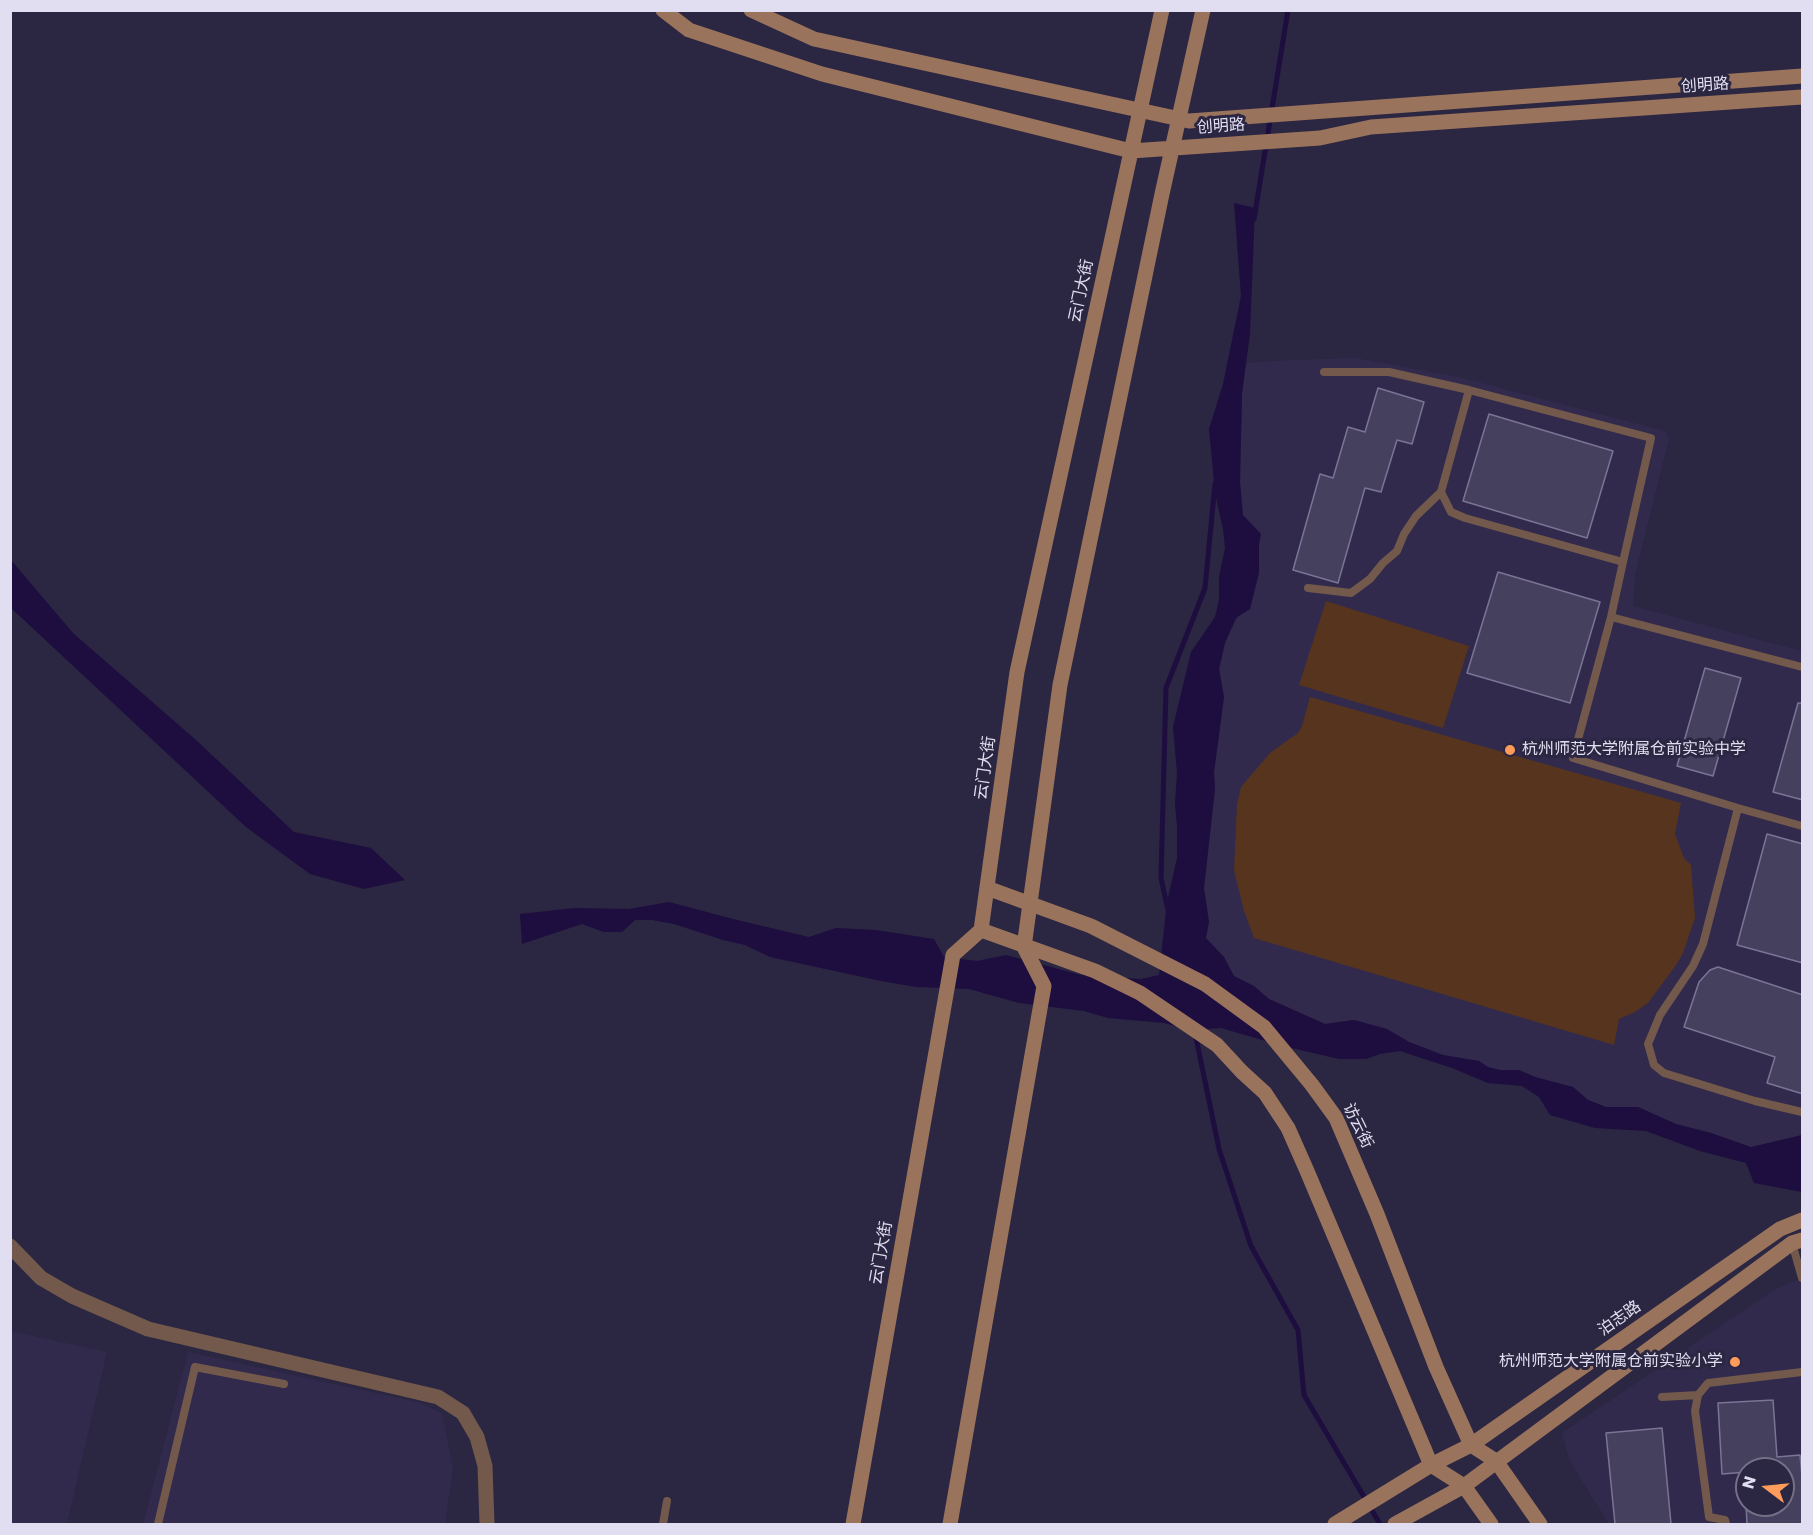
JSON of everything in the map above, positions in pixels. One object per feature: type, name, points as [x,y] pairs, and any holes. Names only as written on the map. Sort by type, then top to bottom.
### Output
[{"type":"main road","name":"创明路","points":[[663,10],[689,30],[822,74],[1131,151],[1320,138],[1371,127],[1803,97]]},
{"type":"main road","name":"创明路","points":[[751,10],[814,39],[1189,122],[1803,76]]},
{"type":"main road","name":"云门大街","points":[[853,1524],[953,955],[981,930],[1017,672],[1162,10]]},
{"type":"main road","points":[[950,1524],[1044,986],[1024,946],[1065,662],[1178,119],[1203,10]]},
{"type":"main road","name":"访云街","points":[[987,888],[1101,931],[1205,984],[1264,1027],[1336,1118],[1377,1214],[1436,1367],[1471,1445]]},
{"type":"main road","points":[[981,930],[1095,971],[1140,993],[1217,1045],[1265,1093],[1288,1128],[1321,1201],[1431,1465],[1459,1490],[1491,1524]]},
{"type":"main road","name":"泊志路","points":[[1335,1524],[1431,1465],[1471,1445],[1780,1229],[1803,1220]]},
{"type":"main road","points":[[1395,1524],[1459,1490],[1797,1242]]},
{"type":"main road","points":[[1471,1445],[1496,1461],[1540,1524]]},
{"type":"street","points":[[10,1246],[41,1278],[72,1296],[148,1329],[438,1397],[463,1413],[477,1437],[485,1466],[487,1524]]},
{"type":"lane","points":[[1324,372],[1389,372],[1469,390],[1651,438],[1611,617],[1573,758],[1803,826]]},
{"type":"lane","points":[[1308,588],[1351,593],[1370,579],[1397,551],[1404,534],[1416,516],[1441,492],[1469,390]]},
{"type":"lane","points":[[1441,492],[1451,512],[1465,518],[1623,561]]},
{"type":"lane","points":[[1611,617],[1803,667]]},
{"type":"lane","points":[[1738,808],[1703,944],[1693,966],[1660,1015],[1648,1044],[1654,1065],[1664,1073],[1755,1101],[1803,1112]]},
{"type":"lane","points":[[1797,1242],[1803,1278]]},
{"type":"lane","points":[[158,1524],[195,1367],[284,1384]]},
{"type":"lane","points":[[1726,1524],[1725,1520],[1709,1517],[1695,1411],[1698,1395],[1708,1383],[1803,1372]]},
{"type":"lane","points":[[1662,1397],[1698,1395]]},
{"type":"lane","points":[[663,1524],[667,1501]]},
{"type":"shaded area","points":[[1234,203],[1255,208],[1250,334],[1242,393],[1240,482],[1243,515],[1261,534],[1259,573],[1250,609],[1236,618],[1225,643],[1219,669],[1224,697],[1214,772],[1215,789],[1204,888],[1209,922],[1206,938],[1224,957],[1234,976],[1254,986],[1269,999],[1325,1024],[1354,1020],[1387,1029],[1409,1042],[1443,1055],[1479,1061],[1488,1067],[1500,1070],[1519,1070],[1535,1077],[1573,1087],[1588,1100],[1606,1107],[1638,1107],[1676,1124],[1751,1147],[1802,1135],[1802,1192],[1754,1183],[1746,1163],[1700,1151],[1646,1131],[1595,1128],[1550,1115],[1539,1097],[1522,1086],[1488,1083],[1400,1051],[1366,1059],[1339,1059],[1221,1028],[1192,1030],[1164,1023],[1108,1018],[1084,1011],[1019,1003],[969,989],[916,987],[881,981],[770,957],[745,945],[674,924],[652,920],[635,920],[622,932],[604,932],[582,924],[522,944],[520,914],[574,908],[629,909],[669,902],[809,937],[836,928],[876,930],[934,939],[944,957],[977,961],[1006,955],[1081,975],[1141,979],[1159,975],[1167,902],[1177,858],[1175,803],[1177,773],[1173,727],[1191,652],[1215,617],[1225,548],[1215,493],[1209,429],[1223,384],[1241,296]]},
{"type":"shaded area","name":"杭州师范大学附属仓前实验中学","points":[[1356,358],[1459,377],[1665,431],[1669,439],[1635,575],[1633,606],[1802,651],[1802,1135],[1751,1148],[1711,1133],[1676,1124],[1638,1107],[1606,1107],[1588,1100],[1573,1087],[1535,1077],[1519,1070],[1500,1070],[1488,1067],[1479,1061],[1443,1055],[1409,1042],[1386,1029],[1354,1020],[1325,1024],[1269,999],[1254,986],[1234,976],[1224,957],[1205,938],[1209,922],[1204,888],[1215,789],[1214,772],[1224,697],[1219,669],[1225,643],[1259,573],[1261,534],[1243,515],[1240,482],[1242,393],[1246,363]]},
{"type":"shaded area","points":[[11,560],[73,633],[196,740],[294,832],[371,848],[405,880],[364,889],[310,874],[246,827],[11,608]]},
{"type":"shaded area","points":[[1326,601],[1469,646],[1443,728],[1299,685]]},
{"type":"shaded area","points":[[1310,697],[1681,803],[1675,834],[1684,858],[1691,865],[1695,918],[1683,953],[1648,1003],[1619,1019],[1614,1045],[1254,938],[1244,911],[1234,870],[1237,804],[1241,787],[1270,753],[1298,733]]},
{"type":"shaded area","name":"杭州师范大学附属仓前实验小学","points":[[1802,1278],[1802,1524],[1609,1524],[1569,1460],[1562,1433],[1774,1290]]},
{"type":"shaded area","points":[[11,1331],[107,1352],[67,1524],[11,1524]]},
{"type":"shaded area","points":[[188,1352],[417,1402],[442,1413],[453,1468],[445,1524],[143,1524]]},
{"type":"building","points":[[1378,388],[1424,402],[1412,444],[1397,440],[1381,492],[1365,488],[1338,583],[1293,570],[1320,474],[1333,478],[1348,427],[1365,432]]},
{"type":"building","points":[[1489,414],[1613,451],[1587,538],[1463,501]]},
{"type":"building","points":[[1498,572],[1600,602],[1570,703],[1467,673]]},
{"type":"building","points":[[1705,668],[1741,678],[1713,776],[1677,766]]},
{"type":"building","points":[[1798,703],[1803,703],[1803,800],[1773,792]]},
{"type":"building","points":[[1767,834],[1803,844],[1803,963],[1737,945]]},
{"type":"building","points":[[1718,967],[1803,995],[1803,1094],[1767,1083],[1775,1057],[1684,1027],[1699,982],[1710,970]]},
{"type":"building","points":[[1773,1400],[1777,1457],[1735,1457],[1735,1473],[1722,1474],[1718,1403]]},
{"type":"building","points":[[1662,1428],[1671,1524],[1615,1524],[1606,1433]]},
{"type":"building","points":[[1800,1455],[1803,1524],[1747,1524],[1747,1517],[1795,1517],[1795,1457],[1777,1457]]},
{"type":"waterway","points":[[1254,219],[1288,10]]},
{"type":"waterway","points":[[1168,910],[1161,878],[1166,688],[1205,588],[1215,484]]},
{"type":"waterway","points":[[1195,1033],[1219,1149],[1251,1246],[1298,1330],[1304,1395],[1380,1524]]},
{"type":"place","name":"杭州师范大学附属仓前实验中学","points":[[1510,750]]},
{"type":"place","name":"杭州师范大学附属仓前实验小学","points":[[1735,1362]]}]
